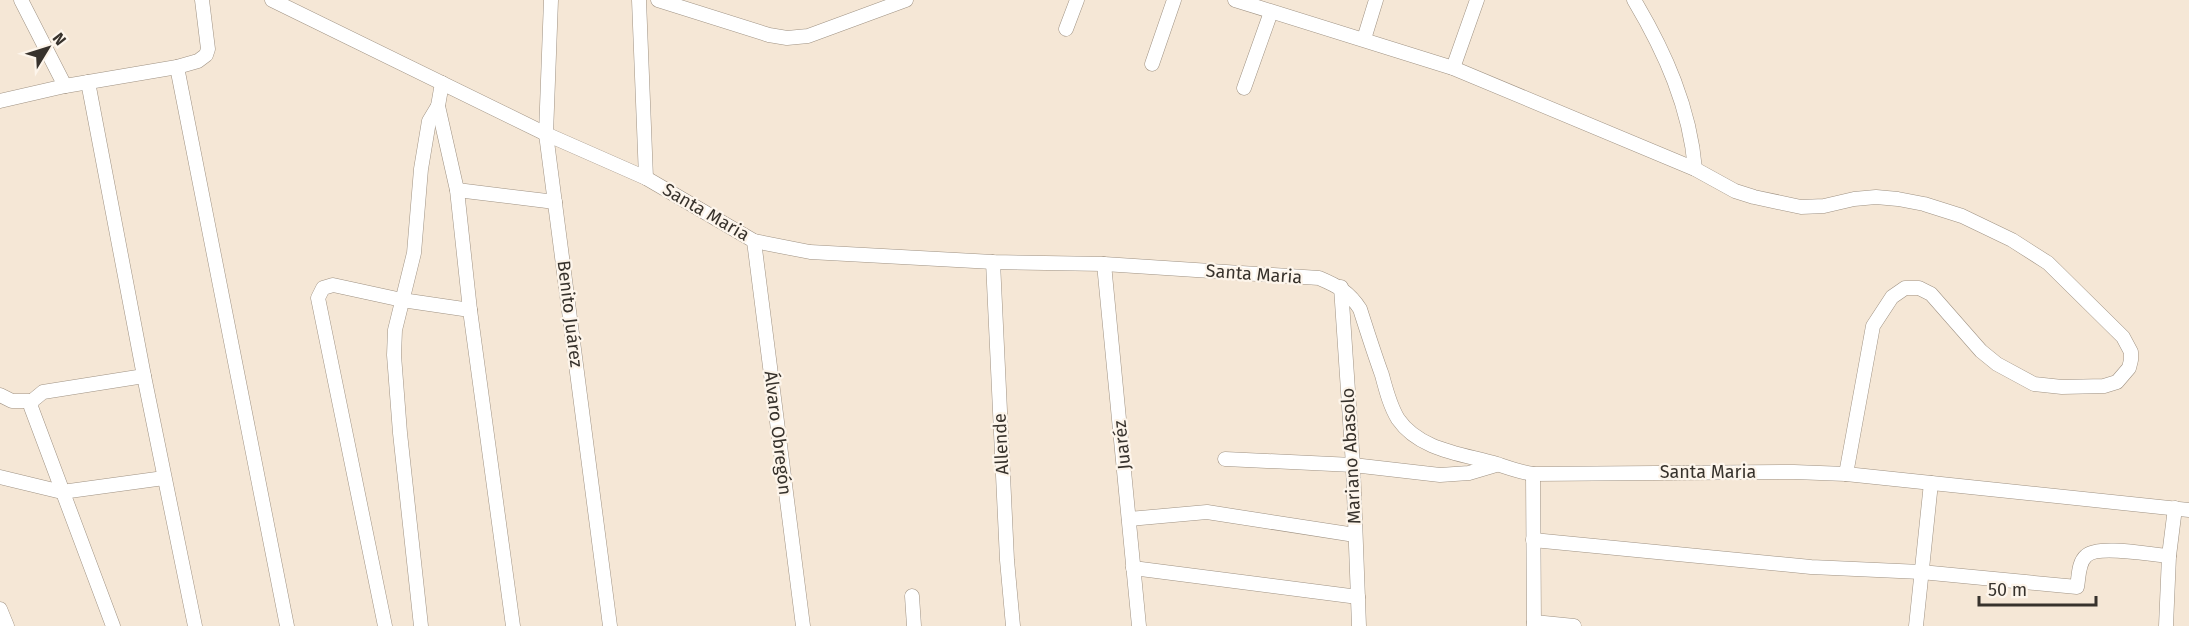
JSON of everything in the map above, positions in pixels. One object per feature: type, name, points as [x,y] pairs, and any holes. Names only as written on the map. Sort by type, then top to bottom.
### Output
[{"type":"street","points":[[21,0],[65,86]]},
{"type":"street","points":[[0,101],[65,86],[177,67],[198,61],[206,55],[208,49],[202,0]]},
{"type":"street","name":"Santa Maria","points":[[272,0],[546,134],[646,178],[754,241],[810,252],[993,262],[1104,264],[1319,278],[1341,287],[1353,298],[1360,309],[1391,404],[1399,420],[1411,432],[1426,442],[1465,457],[1498,464],[1514,471],[1533,474],[1794,472],[1846,474],[2182,509]]},
{"type":"street","name":"Benito Juárez","points":[[551,0],[546,134],[610,626]]},
{"type":"street","points":[[639,0],[646,178]]},
{"type":"street","points":[[658,0],[769,35],[787,38],[808,36],[906,0]]},
{"type":"street","points":[[1066,29],[1077,0]]},
{"type":"street","points":[[1152,64],[1174,0]]},
{"type":"street","points":[[1235,0],[1453,68],[1695,170],[1735,190],[1801,207],[1876,198],[1924,204],[1962,216],[2012,240],[2048,263],[2123,337],[2131,352],[2132,360],[2124,375],[2117,382],[2104,386],[2062,387],[2034,384],[1997,364],[1982,351],[1931,294],[1919,288],[1905,288],[1892,297],[1873,326],[1846,474]]},
{"type":"street","points":[[1364,39],[1376,0]]},
{"type":"street","points":[[1453,68],[1477,0]]},
{"type":"street","points":[[1634,0],[1667,62],[1693,146],[1695,170]]},
{"type":"street","points":[[1244,88],[1271,12]]},
{"type":"street","points":[[177,67],[287,626]]},
{"type":"street","points":[[88,82],[164,478],[195,626]]},
{"type":"street","points":[[421,626],[399,433],[394,355],[395,330],[414,253],[421,169],[429,121],[438,106],[442,83]]},
{"type":"street","points":[[438,106],[457,190],[470,310],[513,626]]},
{"type":"street","points":[[457,190],[555,202]]},
{"type":"street","name":"Álvaro Obregón","points":[[754,241],[803,626]]},
{"type":"street","name":"Allende","points":[[993,262],[1007,560],[1013,626]]},
{"type":"street","name":"Juaréz","points":[[1104,264],[1139,626]]},
{"type":"street","points":[[385,626],[318,297],[323,288],[333,285],[402,300],[470,310]]},
{"type":"street","name":"Mariano Abasolo","points":[[1341,287],[1353,465],[1359,626]]},
{"type":"street","points":[[0,395],[12,401],[32,401],[43,392],[144,376]]},
{"type":"street","points":[[32,401],[33,412],[113,626]]},
{"type":"street","points":[[1225,459],[1353,465],[1440,476],[1469,472],[1498,464]]},
{"type":"street","points":[[1533,474],[1534,624],[1574,626]]},
{"type":"street","points":[[0,477],[63,492],[164,478]]},
{"type":"street","points":[[1916,626],[1931,483]]},
{"type":"street","points":[[2166,626],[2169,556],[2182,509]]},
{"type":"street","points":[[1129,519],[1207,512],[1355,535]]},
{"type":"street","points":[[1533,540],[1811,567],[1921,572],[2077,587],[2080,565],[2093,551],[2108,550],[2169,556]]},
{"type":"street","points":[[1133,568],[1358,597]]},
{"type":"street","points":[[912,596],[914,626]]},
{"type":"street","points":[[0,609],[7,626]]}]
